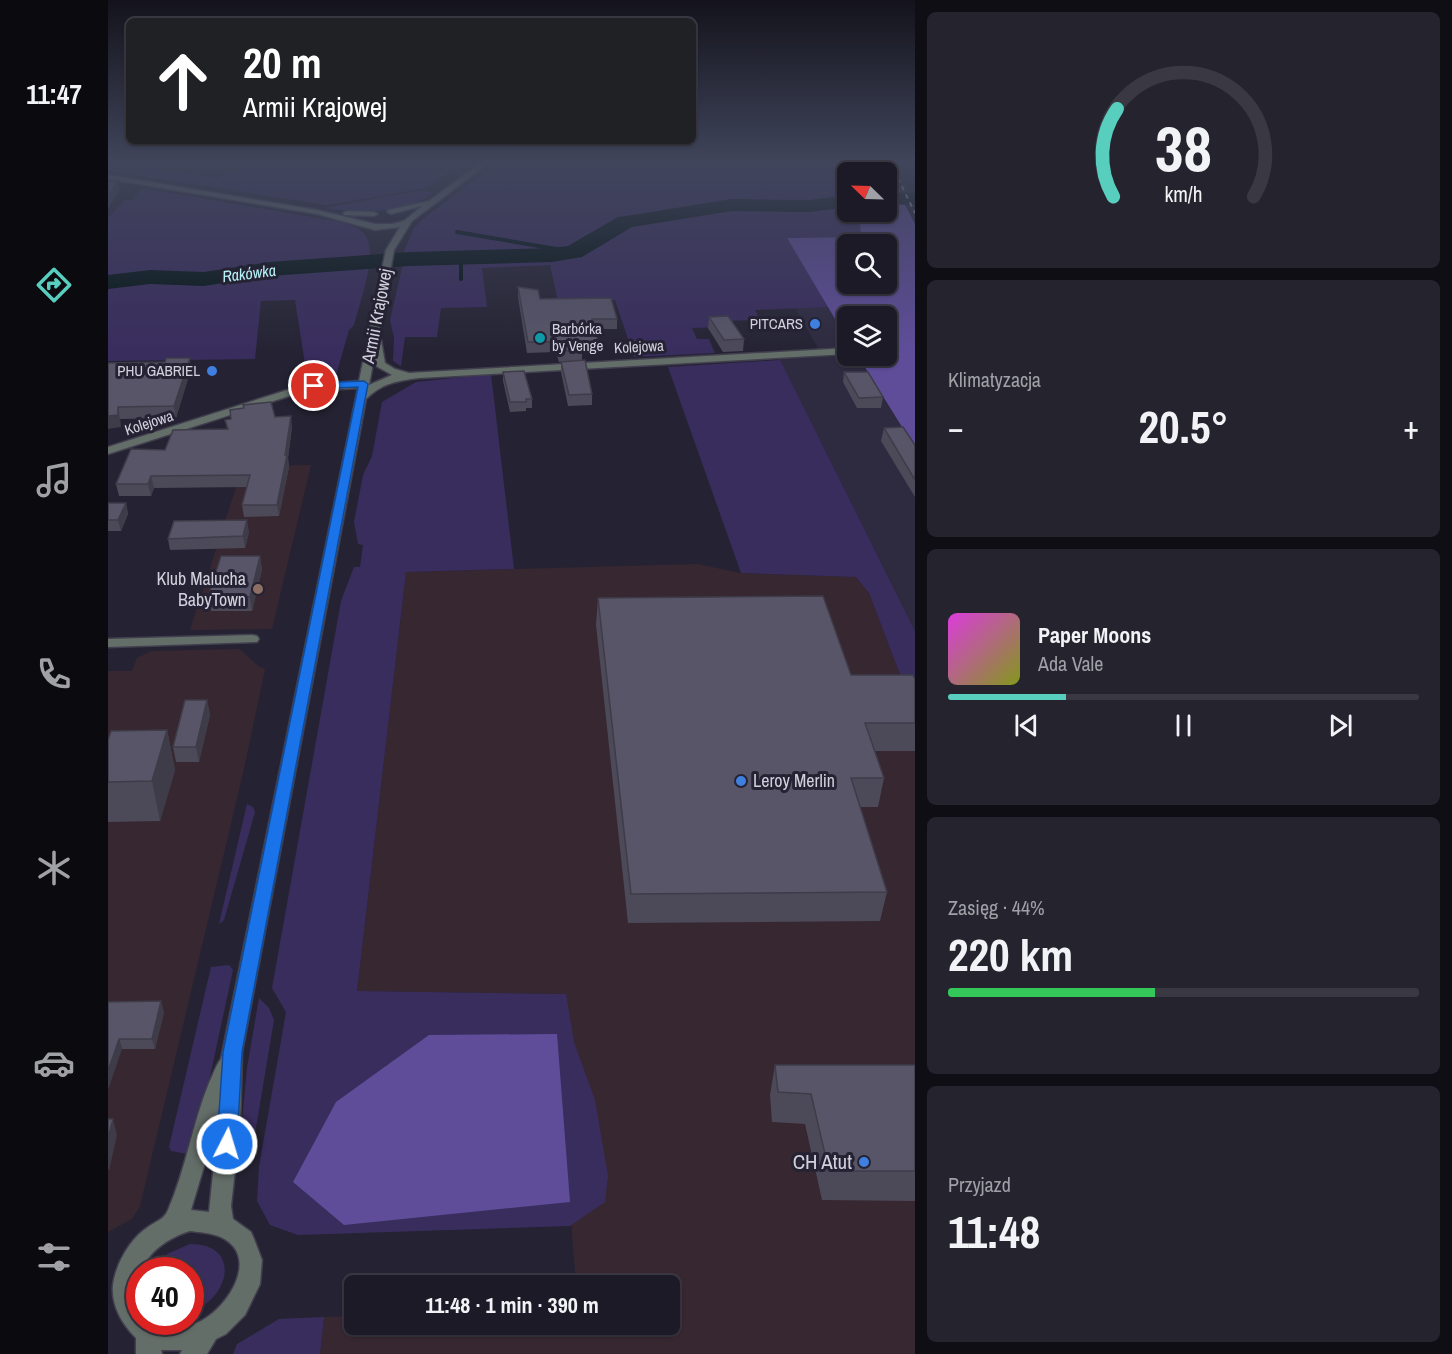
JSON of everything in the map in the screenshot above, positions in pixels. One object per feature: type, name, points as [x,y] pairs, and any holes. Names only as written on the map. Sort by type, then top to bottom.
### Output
[{"type":"street","name":"Armii Krajowej","points":[[368,225],[383,238],[389,258]]},
{"type":"street","points":[[370,225],[386,227],[393,225]]},
{"type":"street","name":"Armii Krajowej","points":[[232,1052],[389,258],[406,225]]},
{"type":"street","points":[[375,334],[380,364],[385,369],[399,374],[419,375]]},
{"type":"street","points":[[337,384],[354,374],[375,334]]},
{"type":"street","name":"Kolejowa","points":[[362,391],[385,379],[419,375],[837,352]]},
{"type":"street","points":[[337,384],[351,390],[362,391]]},
{"type":"street","name":"Kolejowa","points":[[108,451],[304,388],[337,384]]},
{"type":"street","points":[[108,643],[252,639]]},
{"type":"street","points":[[222,1223],[220,1206],[229,1125],[232,1052]]},
{"type":"street","points":[[173,1225],[197,1164],[207,1118],[232,1052]]},
{"type":"street","points":[[190,1220],[222,1223],[243,1239],[250,1252],[252,1275],[244,1298],[229,1319],[200,1344],[160,1338],[148,1343],[126,1307],[124,1289],[128,1271],[147,1242],[173,1225],[190,1220]]},
{"type":"shaded area","points":[[108,225],[350,225],[361,231],[367,238],[370,247],[369,269],[354,325],[349,330],[335,379],[308,383],[295,300],[261,301],[255,359],[108,361]]},
{"type":"shaded area","points":[[417,225],[860,225],[861,234],[837,234],[837,237],[787,238],[829,307],[755,310],[760,320],[723,321],[724,327],[692,328],[697,339],[709,339],[715,353],[634,357],[615,300],[558,301],[550,265],[482,268],[487,307],[441,308],[437,337],[405,337],[401,366],[393,361],[394,338],[390,320],[404,251]]},
{"type":"shaded area","points":[[860,225],[915,225],[915,448],[864,366],[897,366],[897,306],[837,306],[837,322],[787,238],[837,237],[837,294],[897,294],[897,234],[861,234]]},
{"type":"shaded area","points":[[829,307],[837,321],[837,347],[818,348],[795,308]]},
{"type":"shaded area","points":[[837,357],[837,366],[864,366],[915,448],[915,631],[778,358]]},
{"type":"shaded area","points":[[780,360],[915,631],[915,714],[869,593],[856,577],[741,573],[668,367]]},
{"type":"shaded area","points":[[491,374],[514,569],[406,572],[357,991],[566,994],[574,1042],[595,1100],[608,1176],[605,1202],[570,1226],[298,1235],[270,1225],[257,1201],[259,1167],[286,1012],[272,988],[341,601],[354,567],[360,567],[363,545],[358,544],[354,522],[363,475],[372,456],[382,402],[416,382]]},
{"type":"shaded area","points":[[311,465],[272,629],[190,630],[243,466]]},
{"type":"shaded area","points":[[697,564],[741,573],[856,577],[869,593],[915,714],[915,1354],[320,1354],[324,1317],[344,1316],[344,1335],[680,1335],[680,1275],[575,1275],[557,1034],[566,994],[357,991],[406,572]]},
{"type":"shaded area","points":[[240,649],[258,666],[265,669],[244,769],[140,1206],[132,1219],[108,1232],[108,671],[132,671],[137,658],[151,651]]},
{"type":"shaded area","points":[[247,804],[253,807],[255,812],[224,920],[219,924]]},
{"type":"shaded area","points":[[229,965],[233,970],[206,1095],[188,1154],[171,1151],[169,1147],[211,967]]},
{"type":"shaded area","points":[[259,998],[269,1008],[274,1020],[253,1146],[250,1150],[239,1153],[247,1068]]},
{"type":"shaded area","points":[[557,1034],[570,1202],[344,1225],[293,1182],[336,1102],[429,1035]]},
{"type":"shaded area","points":[[190,1244],[207,1246],[218,1253],[225,1273],[222,1284],[215,1295],[204,1305],[204,1257],[165,1257]]},
{"type":"shaded area","points":[[324,1317],[320,1354],[233,1354],[237,1344],[279,1319]]},
{"type":"building","points":[[518,287],[538,290],[540,299],[611,298],[617,319],[592,319],[598,342],[581,343],[582,350],[559,351],[557,342],[528,342]]},
{"type":"building","points":[[728,316],[744,339],[724,340],[709,317]]},
{"type":"building","points":[[166,358],[190,358],[174,406],[118,407],[118,415],[108,416],[108,363],[165,362]]},
{"type":"building","points":[[585,360],[592,394],[569,395],[561,362]]},
{"type":"building","points":[[524,371],[532,399],[526,399],[526,402],[510,402],[503,372]]},
{"type":"building","points":[[844,372],[868,372],[883,397],[859,398]]},
{"type":"building","points":[[271,402],[275,417],[291,416],[285,455],[287,455],[277,505],[242,505],[250,475],[151,476],[148,484],[116,484],[131,449],[165,450],[173,430],[228,429],[225,420],[231,419],[230,410],[244,408],[243,405]]},
{"type":"building","points":[[903,427],[915,445],[915,480],[884,428]]},
{"type":"building","points":[[108,503],[126,503],[118,520],[108,520]]},
{"type":"building","points":[[247,520],[243,536],[168,539],[174,521]]},
{"type":"building","points":[[221,556],[260,556],[250,597],[208,597]]},
{"type":"building","name":"Leroy Merlin","points":[[823,596],[851,675],[913,675],[915,679],[915,723],[865,723],[884,778],[851,778],[887,892],[631,894],[598,598]]},
{"type":"building","points":[[185,700],[207,700],[196,747],[173,747]]},
{"type":"building","points":[[167,730],[152,781],[108,782],[108,740],[111,731]]},
{"type":"building","points":[[161,1001],[152,1039],[119,1039],[108,1071],[108,1002]]},
{"type":"building","name":"CH Atut","points":[[775,1065],[915,1065],[915,1171],[829,1171],[811,1094],[778,1092]]},
{"type":"building","points":[[108,1119],[113,1119],[108,1139]]},
{"type":"waterway","name":"Rakówka","points":[[108,282],[150,277],[204,279],[270,269],[409,259],[552,255],[574,252],[620,225]]},
{"type":"waterway","points":[[457,232],[574,252]]},
{"type":"waterway","points":[[461,259],[461,279]]},
{"type":"place","name":"PITCARS","points":[[815,324]]},
{"type":"place","name":"Barbórka by Venge","points":[[540,338]]},
{"type":"place","name":"PHU GABRIEL","points":[[212,371]]},
{"type":"place","name":"Klub Malucha BabyTown","points":[[258,589]]},
{"type":"place","name":"Leroy Merlin","points":[[741,781]]},
{"type":"place","name":"CH Atut","points":[[864,1162]]},
{"type":"route","points":[[227,1144],[232,1052],[364,384],[314,386]]}]
